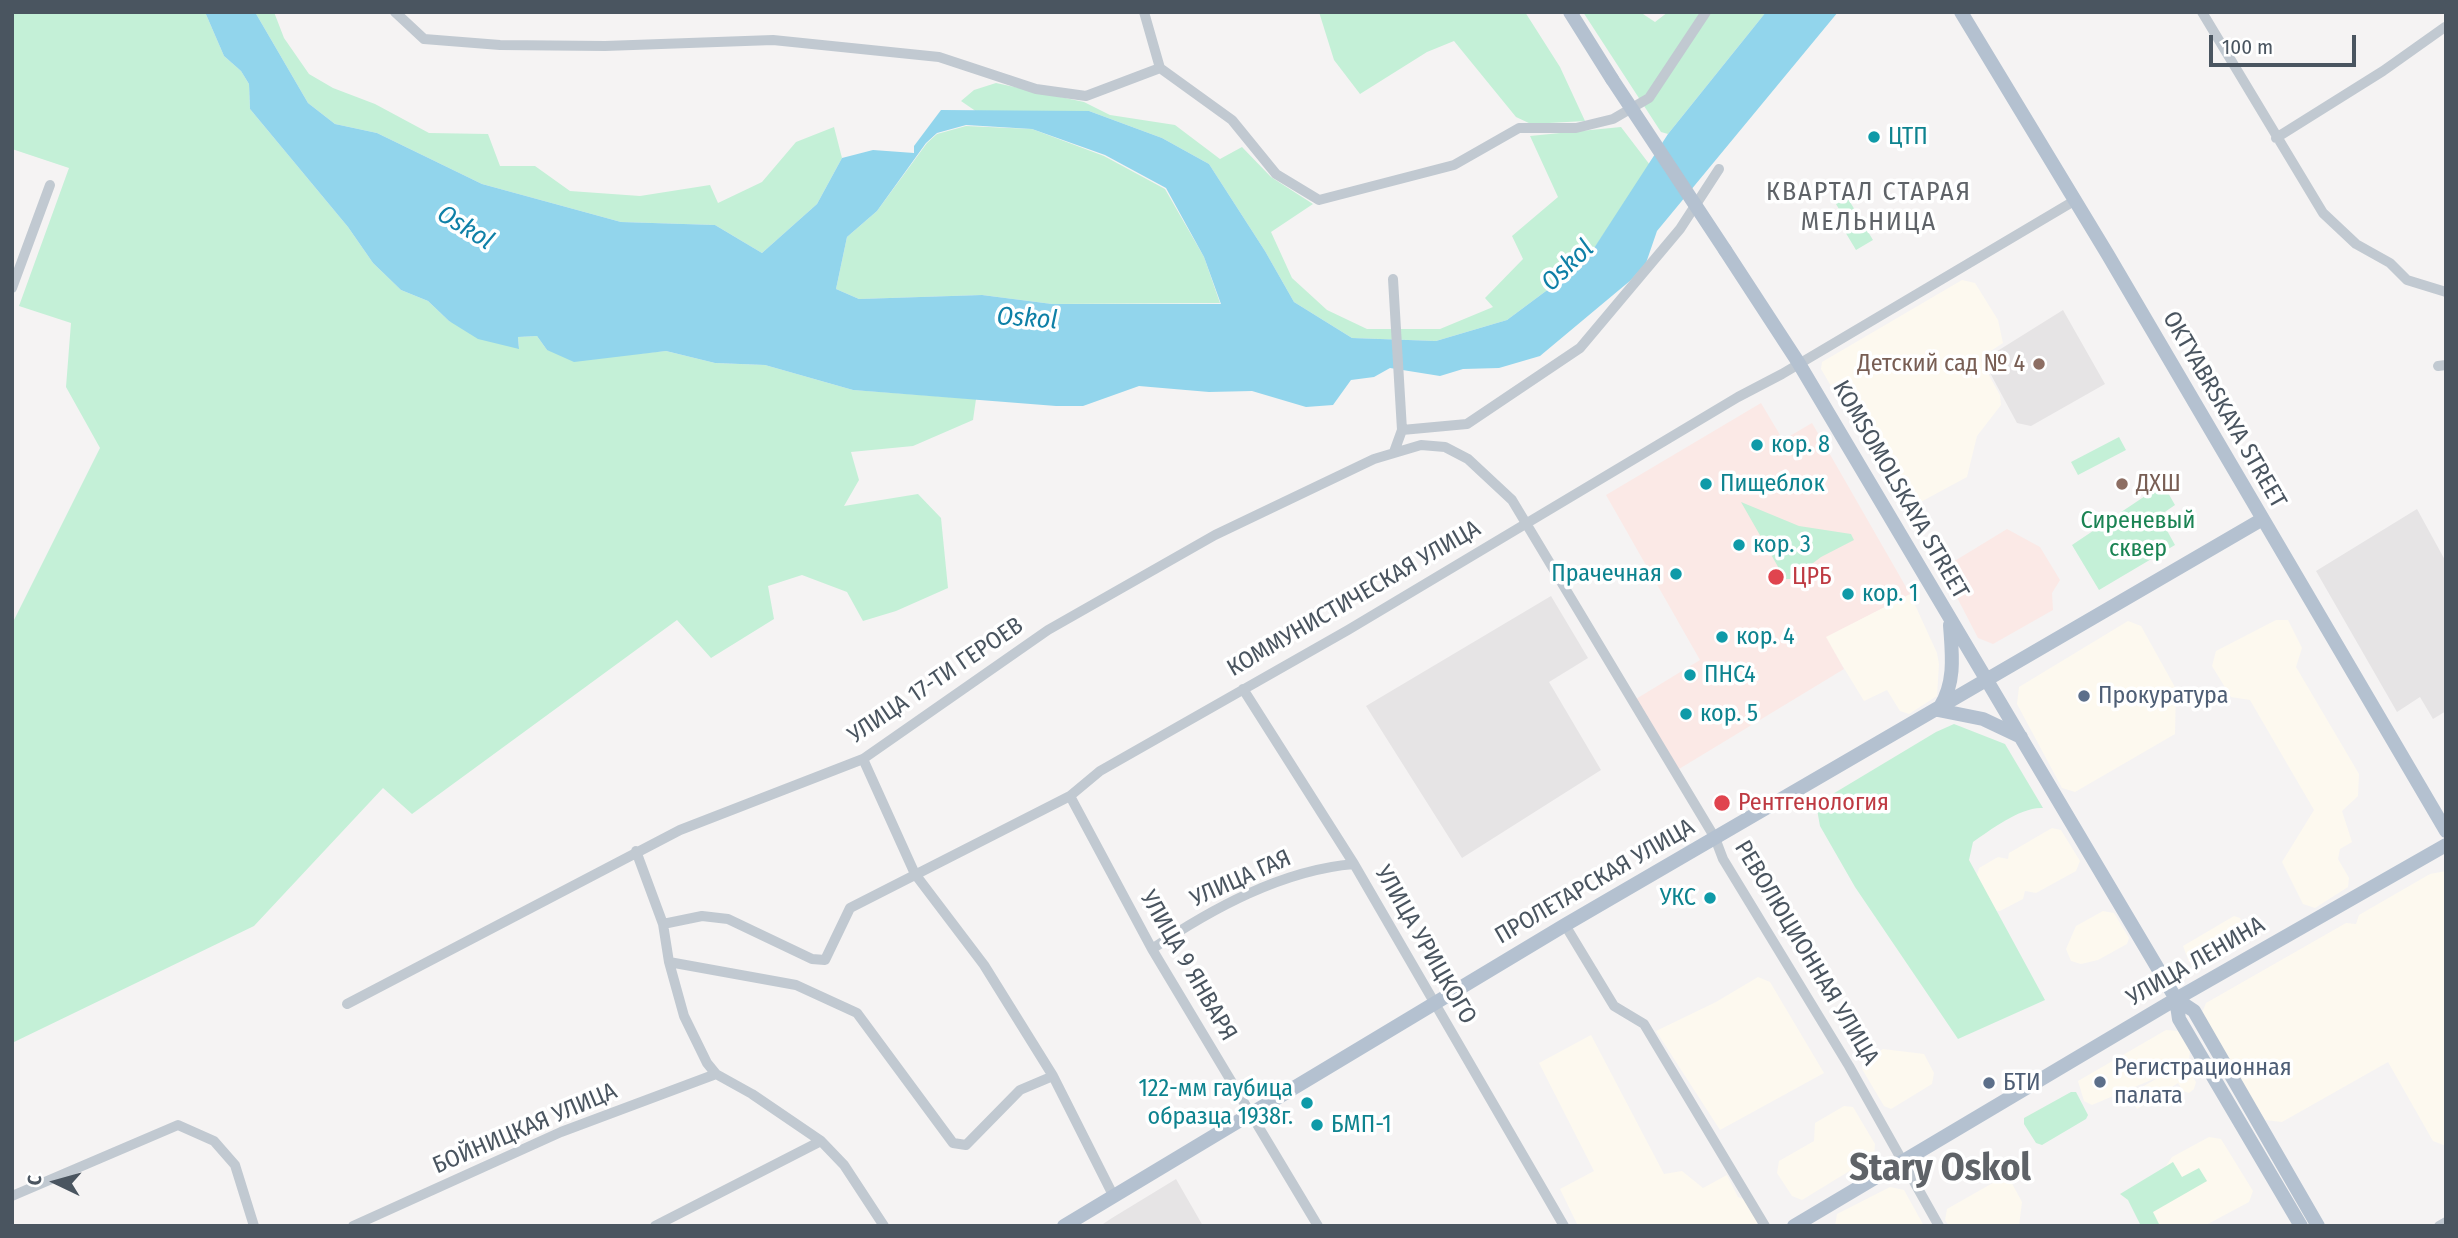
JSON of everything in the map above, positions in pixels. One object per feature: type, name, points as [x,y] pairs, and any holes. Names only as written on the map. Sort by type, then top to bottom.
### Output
[{"type":"main road","name":"KOMSOMOLSKAYA STREET","points":[[1570,12],[1798,362],[1985,681],[2023,737],[2176,999]]},
{"type":"main road","name":"OKTYABRSKAYA STREET","points":[[1961,12],[2446,831]]},
{"type":"main road","name":"ПРОЛЕТАРСКАЯ УЛИЦА","points":[[1064,1226],[1565,925],[2261,520]]},
{"type":"main road","points":[[1949,620],[1953,657],[1949,693],[1938,710],[1983,719],[2023,737]]},
{"type":"main road","name":"УЛИЦА ЛЕНИНА","points":[[1794,1226],[2176,999],[2446,845]]},
{"type":"main road","points":[[2176,999],[2179,1019],[2301,1226]]},
{"type":"main road","points":[[2176,999],[2194,1011],[2318,1226]]},
{"type":"street","points":[[395,12],[424,38],[500,45],[592,46],[773,40],[939,57],[1036,89],[1086,96],[1160,68]]},
{"type":"street","points":[[1144,12],[1160,68],[1232,120],[1276,174],[1319,200],[1454,164],[1519,128],[1576,128],[1613,119],[1649,98],[1706,12]]},
{"type":"street","points":[[2205,13],[2276,138],[2323,212],[2356,244],[2390,263],[2417,285],[2446,292]]},
{"type":"street","points":[[2276,138],[2383,71],[2445,27]]},
{"type":"street","points":[[1402,430],[1468,424],[1580,348],[1680,229],[1719,169]]},
{"type":"street","points":[[12,288],[50,185]]},
{"type":"street","name":"КОММУНИСТИЧЕСКАЯ УЛИЦА","points":[[663,924],[702,916],[728,919],[812,959],[825,960],[850,908],[1070,796],[1100,771],[2074,201]]},
{"type":"street","points":[[1393,279],[1402,430],[1394,452]]},
{"type":"street","name":"УЛИЦА 17-ТИ ГЕРОЕВ","points":[[347,1004],[680,830],[863,759],[1048,629],[1215,535],[1394,452],[1422,445],[1445,447],[1468,459],[1512,500],[1526,523]]},
{"type":"street","name":"РЕВОЛЮЦИОННАЯ УЛИЦА","points":[[1526,523],[1715,838],[1723,859],[1849,1066],[1939,1226]]},
{"type":"street","name":"УЛИЦА УРИЦКОГО","points":[[1243,689],[1354,864],[1564,1226]]},
{"type":"street","points":[[863,759],[915,874],[984,965],[1052,1076],[1113,1195]]},
{"type":"street","name":"УЛИЦА 9 ЯНВАРЯ","points":[[1070,796],[1152,949],[1318,1226]]},
{"type":"street","points":[[636,851],[663,924],[668,962],[684,1016],[716,1074],[752,1094],[821,1141],[844,1166],[884,1226]]},
{"type":"street","name":"УЛИЦА ГАЯ","points":[[1152,949],[1177,932],[1258,889],[1324,866],[1354,864]]},
{"type":"street","points":[[1565,925],[1614,1006],[1644,1024],[1765,1226]]},
{"type":"street","points":[[668,962],[796,985],[857,1013],[953,1143],[966,1145],[1020,1090],[1052,1076]]},
{"type":"street","name":"БОЙНИЦКАЯ УЛИЦА","points":[[353,1226],[561,1132],[716,1074]]},
{"type":"street","points":[[12,1196],[178,1125],[214,1141],[235,1165],[254,1226]]},
{"type":"street","points":[[654,1226],[821,1141]]},
{"type":"street","points":[[2439,1226],[2446,1222]]},
{"type":"shaded area","points":[[1962,280],[1975,283],[1998,320],[2003,343],[1983,356],[1981,361],[2000,395],[2001,405],[1977,436],[1967,477],[1904,511],[1821,369],[1822,362]]},
{"type":"shaded area","name":"Детский сад № 4","points":[[2063,310],[2105,384],[2031,426],[2017,423],[1983,360]]},
{"type":"shaded area","name":"ЦРБ","points":[[1761,403],[1783,440],[1812,423],[1910,594],[1826,637],[1844,669],[1679,769],[1636,699],[1700,660],[1606,495]]},
{"type":"shaded area","points":[[2417,509],[2446,562],[2446,711],[2433,719],[2420,697],[2397,712],[2316,571]]},
{"type":"shaded area","points":[[2007,529],[2040,547],[2060,580],[2052,593],[2053,610],[1993,644],[1978,638],[1947,578],[1948,565]]},
{"type":"shaded area","points":[[1910,594],[1937,653],[1939,664],[1937,696],[1909,714],[1900,711],[1887,690],[1864,701],[1825,637]]},
{"type":"shaded area","points":[[1551,596],[1588,658],[1549,682],[1601,770],[1462,858],[1366,706]]},
{"type":"shaded area","points":[[2276,620],[2288,620],[2302,648],[2296,667],[2359,774],[2358,796],[2342,811],[2352,842],[2340,849],[2338,859],[2349,878],[2348,887],[2315,908],[2303,904],[2282,862],[2314,810],[2250,700],[2231,697],[2212,666],[2216,651]]},
{"type":"shaded area","points":[[2128,621],[2141,626],[2176,689],[2175,734],[2075,792],[2062,788],[2017,704],[2019,687]]},
{"type":"shaded area","points":[[2052,828],[2061,830],[2080,861],[2076,871],[2036,893],[2025,891],[2023,899],[2000,911],[1990,910],[1975,881],[1979,868],[1998,857],[2008,859],[2009,853]]},
{"type":"shaded area","points":[[2446,871],[2446,1146],[2433,1141],[2388,1062],[2282,1122],[2265,1120],[2201,1015],[2206,1003],[2346,923],[2356,924],[2359,915],[2430,874]]},
{"type":"shaded area","points":[[2103,911],[2114,913],[2129,938],[2127,944],[2098,960],[2081,964],[2071,961],[2066,949],[2076,926]]},
{"type":"shaded area","points":[[2234,916],[2240,918],[2242,933],[2224,942],[2219,950],[2197,963],[2189,962],[2183,946]]},
{"type":"shaded area","points":[[1758,977],[1770,982],[1824,1073],[1720,1130],[1656,1031],[1716,1002]]},
{"type":"shaded area","points":[[2166,1030],[2179,1031],[2190,1051],[2189,1059],[2184,1063],[2196,1082],[2194,1089],[2189,1093],[2183,1091],[2178,1083],[2137,1109],[2134,1104],[2128,1104],[2128,1095],[2163,1075],[2092,1105],[2084,1101],[2078,1081]]},
{"type":"shaded area","points":[[1591,1035],[1664,1174],[1682,1171],[1703,1188],[1727,1175],[1738,1197],[1748,1201],[1758,1218],[1756,1226],[1578,1226],[1560,1189],[1594,1171],[1539,1063]]},
{"type":"shaded area","points":[[1883,1049],[1924,1054],[1934,1073],[1932,1084],[1891,1109],[1884,1106],[1862,1069],[1863,1061]]},
{"type":"shaded area","points":[[1844,1106],[1853,1107],[1875,1144],[1874,1156],[1802,1200],[1792,1196],[1777,1173],[1779,1161],[1814,1141],[1815,1123]]},
{"type":"shaded area","points":[[2209,1137],[2221,1139],[2253,1191],[2249,1202],[2204,1226],[2147,1226],[2166,1166],[2172,1157]]},
{"type":"shaded area","points":[[2009,1178],[2022,1202],[2019,1226],[1949,1226],[1945,1220],[1947,1209],[1998,1180]]},
{"type":"shaded area","points":[[1176,1179],[1203,1226],[1100,1226],[1112,1218]]},
{"type":"shaded area","points":[[1890,1187],[1904,1190],[1924,1226],[1835,1226],[1837,1214]]},
{"type":"green space","points":[[12,12],[205,12],[224,56],[241,71],[249,84],[250,109],[348,227],[373,263],[401,290],[428,301],[449,321],[519,348],[518,337],[537,336],[547,350],[625,355],[666,351],[715,363],[765,365],[853,390],[976,399],[973,420],[913,446],[851,452],[859,480],[844,506],[918,494],[941,518],[948,588],[896,611],[863,621],[847,592],[802,575],[768,586],[774,619],[711,658],[677,620],[412,814],[383,788],[254,926],[12,1043],[12,624],[100,448],[66,387],[71,323],[19,306],[69,168],[12,149]]},
{"type":"green space","points":[[255,12],[274,12],[284,38],[309,74],[333,88],[375,104],[429,133],[488,134],[500,166],[535,166],[570,191],[640,196],[710,185],[718,203],[762,182],[796,142],[834,127],[842,158],[817,204],[762,253],[715,225],[621,222],[482,184],[377,133],[335,124],[308,103]]},
{"type":"green space","points":[[1319,12],[1525,12],[1560,67],[1585,121],[1531,124],[1516,117],[1454,41],[1427,52],[1360,94],[1334,60]]},
{"type":"green space","points":[[1583,12],[1640,12],[1655,22],[1668,12],[1766,12],[1668,134],[1661,132]]},
{"type":"green space","points":[[996,83],[1084,102],[1110,115],[1175,125],[1220,159],[1242,147],[1271,177],[1313,204],[1271,232],[1292,278],[1327,310],[1367,329],[1440,329],[1493,307],[1485,298],[1523,259],[1512,236],[1558,197],[1530,136],[1621,127],[1650,165],[1585,262],[1507,320],[1436,341],[1352,338],[1294,302],[1209,164],[1162,138],[1089,111],[977,112],[961,101],[974,90]]},
{"type":"green space","points":[[966,126],[1032,129],[1104,156],[1165,189],[1204,257],[1220,303],[1052,304],[982,295],[859,299],[836,289],[847,237],[877,211],[927,143],[937,134]]},
{"type":"green space","points":[[1847,197],[1873,240],[1856,250],[1841,225],[1846,221],[1836,204]]},
{"type":"green space","points":[[2119,437],[2126,450],[2078,475],[2071,462]]},
{"type":"green space","name":"Сиреневый сквер","points":[[2163,484],[2175,505],[2159,516],[2175,545],[2099,590],[2072,545]]},
{"type":"green space","points":[[1741,502],[1799,526],[1851,534],[1854,540],[1821,557],[1792,579],[1785,579]]},
{"type":"green space","points":[[1954,724],[2005,744],[2043,808],[2026,811],[1997,825],[1973,842],[1969,860],[2045,1000],[1958,1039],[1855,887],[1820,826],[1816,804],[1936,732]]},
{"type":"green space","points":[[2071,1092],[2076,1092],[2088,1115],[2086,1119],[2042,1145],[2036,1143],[2024,1124],[2024,1118]]},
{"type":"green space","points":[[2173,1162],[2182,1177],[2199,1168],[2207,1181],[2153,1212],[2160,1226],[2141,1226],[2128,1200],[2120,1194]]},
{"type":"water","name":"Oskol","points":[[205,12],[255,12],[308,103],[335,124],[377,133],[482,184],[621,222],[715,225],[762,253],[817,204],[842,158],[873,150],[914,153],[914,146],[941,110],[1089,111],[1162,138],[1209,164],[1294,302],[1352,338],[1436,341],[1507,320],[1585,262],[1668,134],[1766,12],[1838,12],[1657,231],[1646,263],[1631,280],[1540,356],[1499,368],[1463,369],[1440,376],[1390,368],[1374,377],[1351,380],[1333,405],[1306,407],[1252,391],[1209,392],[1139,386],[1083,406],[853,390],[765,365],[715,363],[666,351],[574,362],[547,350],[537,336],[518,337],[519,349],[478,339],[449,321],[428,301],[401,290],[373,263],[348,227],[250,109],[249,84],[241,71],[224,56]],"holes":[[[966,125],[1032,129],[1105,155],[1166,188],[1204,257],[1221,304],[1052,304],[982,295],[859,299],[836,289],[847,237],[877,211],[926,143],[937,133]]]},
{"type":"place","name":"ЦТП","points":[[1874,137]]},
{"type":"place","name":"Детский сад № 4","points":[[2039,364]]},
{"type":"place","name":"кор. 8","points":[[1757,445]]},
{"type":"place","name":"Пищеблок","points":[[1706,484]]},
{"type":"place","name":"ДХШ","points":[[2122,484]]},
{"type":"place","name":"кор. 3","points":[[1739,545]]},
{"type":"place","name":"Прачечная","points":[[1676,574]]},
{"type":"place","name":"ЦРБ","points":[[1776,577]]},
{"type":"place","name":"кор. 1","points":[[1848,594]]},
{"type":"place","name":"кор. 4","points":[[1722,637]]},
{"type":"place","name":"ПНС4","points":[[1690,675]]},
{"type":"place","name":"Прокуратура","points":[[2084,696]]},
{"type":"place","name":"кор. 5","points":[[1686,714]]},
{"type":"place","name":"Рентгенология","points":[[1722,803]]},
{"type":"place","name":"УКС","points":[[1710,898]]},
{"type":"place","name":"Регистрационная палата","points":[[2100,1082]]},
{"type":"place","name":"БТИ","points":[[1989,1083]]},
{"type":"place","name":"122-мм гаубица образца 1938г.","points":[[1307,1103]]},
{"type":"place","name":"БМП-1","points":[[1317,1125]]},
{"type":"district","name":"КВАРТАЛ СТАРАЯ МЕЛЬНИЦА","points":[[1869,208]]},
{"type":"district","name":"Stary Oskol","points":[[1940,1169]]}]
